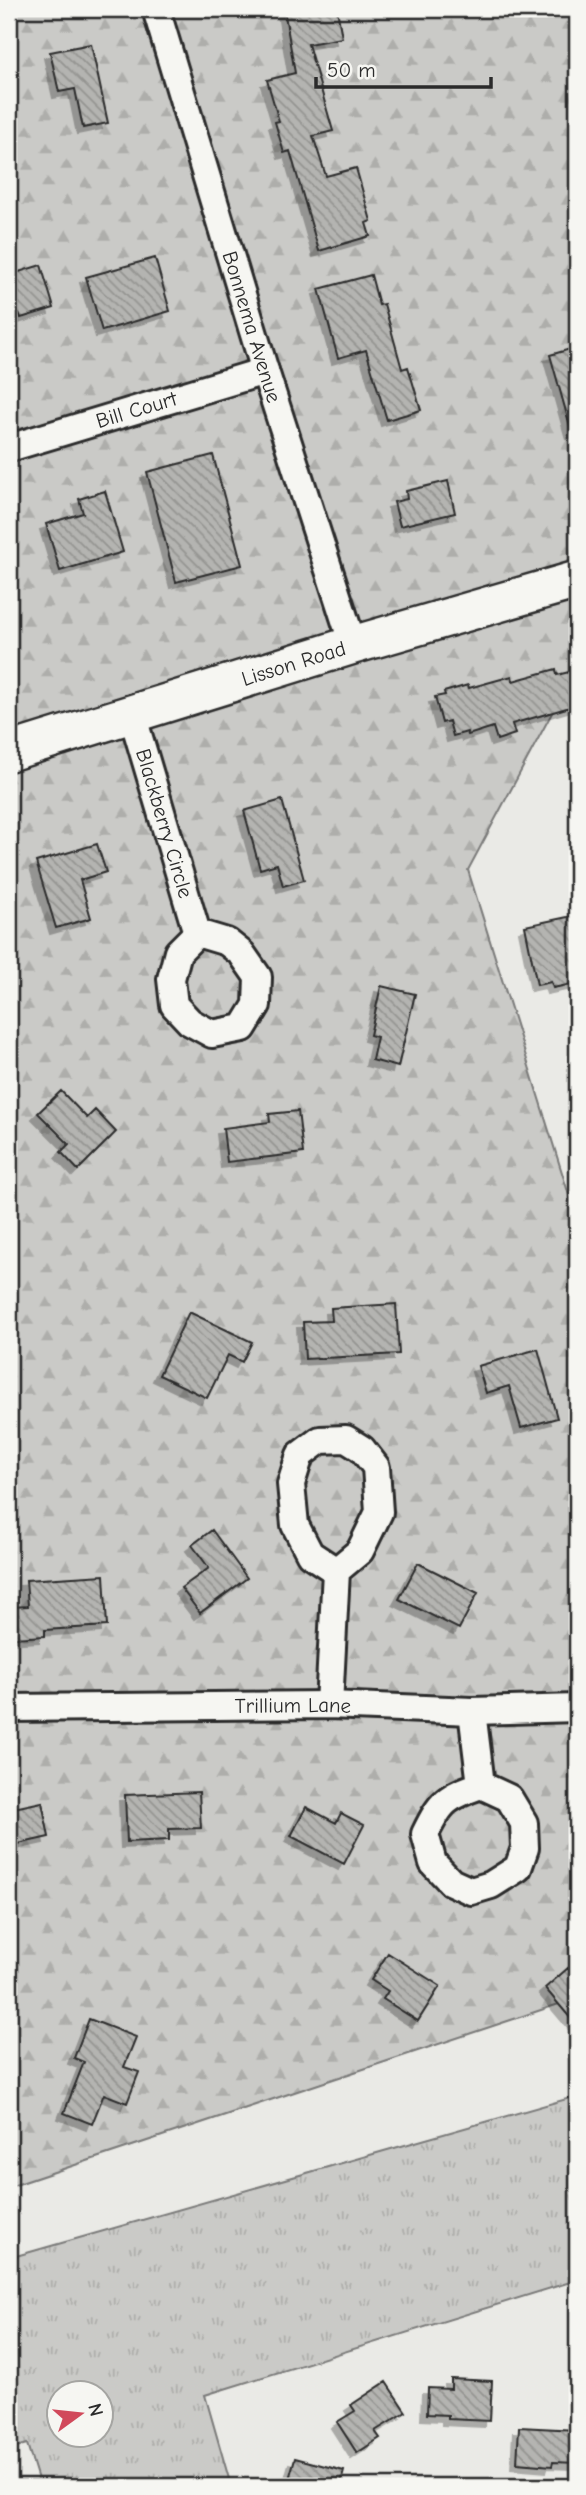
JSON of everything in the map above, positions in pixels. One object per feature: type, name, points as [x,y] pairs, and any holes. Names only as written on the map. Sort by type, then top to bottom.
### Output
[{"type":"street","name":"Bonnema Avenue","points":[[156,9],[265,371],[352,646]]},
{"type":"street","name":"Bill Court","points":[[9,448],[265,371]]},
{"type":"street","name":"Lisson Road","points":[[9,752],[577,580]]},
{"type":"street","name":"Blackberry Circle","points":[[132,714],[197,933]]},
{"type":"street","points":[[329,1705],[336,1571],[360,1551],[379,1512],[376,1467],[362,1450],[346,1438],[320,1440],[300,1455],[291,1484],[295,1525],[310,1554],[336,1571]]},
{"type":"street","name":"Trillium Lane","points":[[9,1707],[329,1705],[472,1710],[577,1709]]},
{"type":"street","points":[[472,1710],[481,1785]]},
{"type":"green space","points":[[9,9],[577,9],[577,666],[468,870],[577,1221],[577,1998],[9,2187]]},
{"type":"green space","points":[[577,2096],[577,2280],[205,2395],[231,2486],[40,2486],[27,2444],[9,2449],[9,2258]]},
{"type":"building","points":[[284,9],[337,9],[342,38],[308,44],[333,131],[313,136],[326,176],[356,168],[371,221],[366,223],[370,236],[319,251],[290,151],[284,153],[275,122],[279,121],[267,80],[295,73]]},
{"type":"building","points":[[91,44],[108,123],[83,128],[75,89],[59,92],[50,52]]},
{"type":"building","points":[[155,258],[170,311],[102,331],[86,277]]},
{"type":"building","points":[[41,265],[54,308],[21,318],[19,313],[9,316],[9,275]]},
{"type":"building","points":[[371,275],[379,305],[384,304],[402,369],[408,367],[421,410],[387,420],[366,350],[338,358],[319,289]]},
{"type":"building","points":[[577,347],[577,432],[572,433],[550,355]]},
{"type":"building","points":[[213,455],[242,565],[176,582],[147,472]]},
{"type":"building","points":[[448,481],[455,513],[400,526],[394,502],[407,499],[406,491]]},
{"type":"building","points":[[105,491],[123,552],[60,571],[46,524],[83,513],[79,499]]},
{"type":"building","points":[[556,669],[557,675],[577,670],[577,705],[512,724],[515,734],[497,740],[493,727],[468,735],[467,732],[453,736],[449,721],[442,723],[435,697],[445,695],[444,692],[512,676],[513,681]]},
{"type":"building","points":[[282,800],[304,880],[283,886],[277,864],[260,869],[244,811]]},
{"type":"building","points":[[97,844],[106,872],[80,880],[91,918],[56,928],[36,862]]},
{"type":"building","points":[[577,915],[577,983],[553,988],[551,982],[537,985],[525,926]]},
{"type":"building","points":[[381,986],[415,994],[398,1067],[372,1060],[377,1037],[370,1035]]},
{"type":"building","points":[[61,1091],[87,1118],[95,1110],[116,1132],[78,1170],[61,1152],[69,1144],[38,1113]]},
{"type":"building","points":[[298,1111],[303,1153],[227,1162],[223,1128],[270,1122],[269,1114]]},
{"type":"building","points":[[396,1304],[399,1354],[305,1359],[303,1322],[332,1321],[331,1308]]},
{"type":"building","points":[[189,1312],[252,1342],[242,1362],[228,1355],[207,1398],[159,1375]]},
{"type":"building","points":[[538,1349],[557,1418],[521,1428],[509,1386],[486,1393],[478,1366]]},
{"type":"building","points":[[212,1530],[247,1578],[200,1613],[181,1588],[209,1568],[192,1545]]},
{"type":"building","points":[[418,1563],[478,1593],[459,1629],[399,1599]]},
{"type":"building","points":[[104,1575],[107,1626],[45,1630],[45,1636],[13,1638],[12,1607],[28,1606],[26,1580]]},
{"type":"building","points":[[199,1792],[201,1828],[169,1829],[169,1840],[127,1842],[125,1795]]},
{"type":"building","points":[[42,1802],[49,1837],[9,1846],[9,1809]]},
{"type":"building","points":[[306,1807],[336,1823],[341,1813],[364,1825],[344,1864],[291,1836]]},
{"type":"building","points":[[388,1953],[440,1986],[418,2021],[383,1999],[388,1991],[371,1980]]},
{"type":"building","points":[[568,1968],[577,1979],[577,2026],[545,1988]]},
{"type":"building","points":[[89,2019],[136,2037],[124,2067],[139,2072],[127,2103],[104,2094],[92,2124],[64,2113],[84,2062],[74,2058]]},
{"type":"building","points":[[451,2379],[492,2381],[490,2421],[448,2419],[448,2415],[427,2414],[428,2388],[451,2389]]},
{"type":"building","points":[[386,2382],[406,2412],[375,2431],[380,2438],[357,2453],[337,2422],[355,2411],[351,2405]]},
{"type":"building","points":[[519,2427],[577,2430],[577,2463],[553,2462],[552,2466],[517,2463]]},
{"type":"building","points":[[295,2458],[344,2471],[340,2486],[287,2486]]}]
